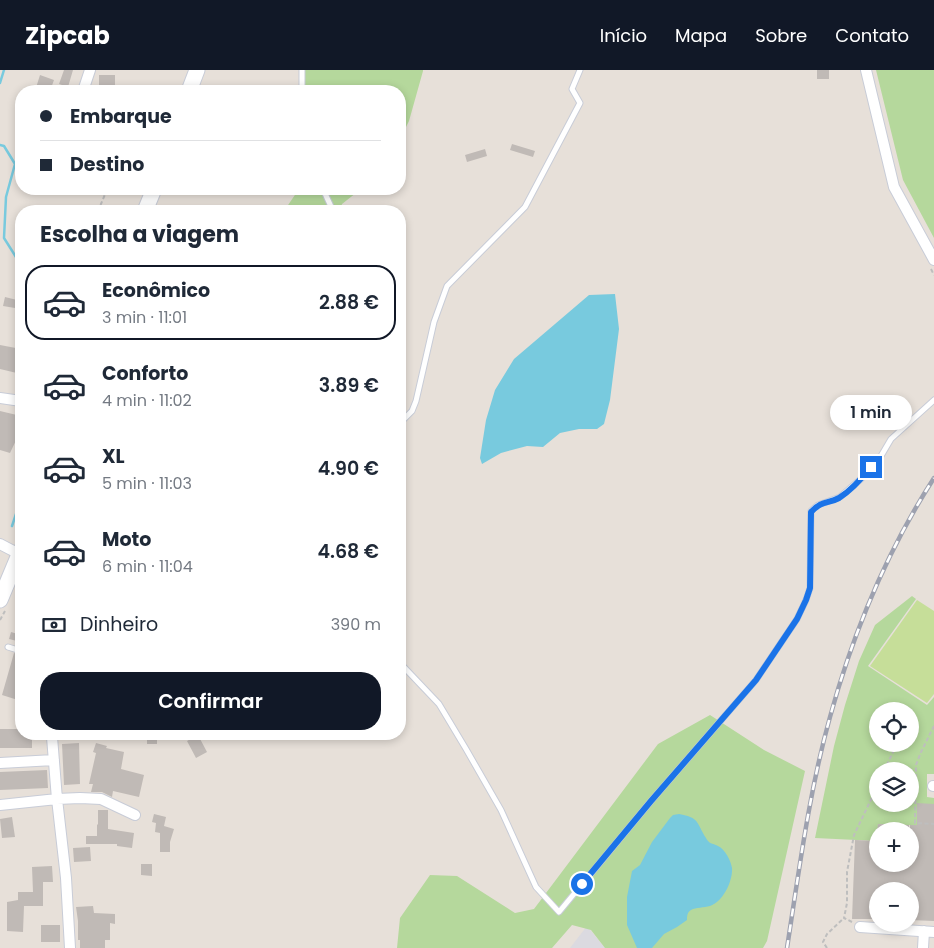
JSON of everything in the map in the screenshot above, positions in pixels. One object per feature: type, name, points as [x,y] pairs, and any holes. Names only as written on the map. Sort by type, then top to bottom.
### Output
[{"type":"main road","points":[[191,85],[197,70]]},
{"type":"main road","points":[[0,600],[15,566]]},
{"type":"street","points":[[85,85],[90,70]]},
{"type":"street","points":[[866,70],[894,187],[934,260]]},
{"type":"street","points":[[0,398],[15,400]]},
{"type":"street","points":[[0,544],[15,550]]},
{"type":"street","points":[[52,740],[66,878],[70,948]]},
{"type":"street","points":[[0,763],[54,760]]},
{"type":"street","points":[[0,805],[57,799],[101,799],[135,815]]},
{"type":"street","points":[[860,927],[929,932],[923,948]]},
{"type":"lane","points":[[302,70],[302,85]]},
{"type":"lane","points":[[406,417],[412,411],[416,401],[434,322],[447,286],[525,207],[580,103],[572,89],[580,70]]},
{"type":"lane","points":[[406,669],[439,704],[501,810],[536,887],[559,912],[651,801],[756,680],[797,619],[810,588],[811,512],[818,505],[840,497],[862,478],[881,456],[891,438],[934,400]]},
{"type":"lane","points":[[8,647],[15,649]]},
{"type":"path","points":[[934,726],[916,765],[915,823],[934,824]]},
{"type":"path","points":[[827,948],[823,942],[827,934],[844,918],[847,903],[847,872],[854,836],[869,804]]},
{"type":"path","points":[[844,918],[860,927]]},
{"type":"shaded area","points":[[587,926],[605,948],[570,948]]},
{"type":"green space","points":[[304,70],[423,70],[406,127],[406,85],[303,85]]},
{"type":"green space","points":[[876,70],[934,70],[934,238],[903,180]]},
{"type":"green space","points":[[295,195],[353,195],[342,205],[288,205]]},
{"type":"green space","points":[[912,596],[916,599],[868,666],[927,705],[934,697],[934,774],[927,774],[927,797],[934,798],[934,826],[919,825],[919,822],[869,822],[869,841],[815,838],[834,746],[859,661],[875,625]]},
{"type":"green space","points":[[917,600],[934,611],[934,694],[927,703],[870,666]]},
{"type":"green space","points":[[710,715],[764,750],[805,771],[767,941],[763,948],[605,948],[591,930],[572,925],[552,948],[397,948],[400,918],[430,875],[457,876],[515,913],[534,909],[658,744]]},
{"type":"water","points":[[615,294],[619,329],[610,400],[604,424],[597,429],[579,429],[560,433],[543,447],[527,446],[501,453],[482,464],[480,458],[486,420],[495,390],[514,359],[589,295]]},
{"type":"water","points":[[679,814],[691,817],[697,821],[708,841],[725,852],[732,868],[731,879],[723,896],[715,904],[708,907],[695,908],[690,911],[687,920],[664,934],[652,948],[637,948],[627,925],[627,897],[632,871],[640,865],[652,842],[670,818],[673,815]]},
{"type":"building","points":[[64,70],[73,70],[69,85],[59,84]]},
{"type":"building","points":[[817,70],[829,70],[829,79],[817,79]]},
{"type":"building","points":[[40,75],[54,80],[52,85],[37,85]]},
{"type":"building","points":[[99,75],[115,75],[115,85],[99,85]]},
{"type":"building","points":[[512,144],[535,151],[533,157],[510,150]]},
{"type":"building","points":[[485,149],[487,156],[467,162],[465,155]]},
{"type":"building","points":[[5,297],[15,300],[15,308],[3,306]]},
{"type":"building","points":[[0,345],[15,348],[15,373],[0,369]]},
{"type":"building","points":[[0,411],[15,415],[15,442],[10,453],[0,450]]},
{"type":"building","points":[[11,632],[15,633],[15,640],[9,639]]},
{"type":"building","points":[[14,653],[15,653],[15,699],[2,695]]},
{"type":"building","points":[[0,729],[15,729],[15,740],[32,740],[32,748],[0,748]]},
{"type":"building","points":[[147,740],[157,740],[157,744],[147,744]]},
{"type":"building","points":[[201,740],[207,752],[196,758],[187,741]]},
{"type":"building","points":[[79,743],[80,784],[64,785],[62,744]]},
{"type":"building","points":[[96,743],[107,746],[106,748],[124,752],[121,769],[144,775],[139,797],[113,791],[112,797],[102,792],[91,792],[93,784],[89,784],[96,753],[93,752]]},
{"type":"building","points":[[47,770],[48,788],[0,790],[0,772]]},
{"type":"building","points":[[919,803],[934,804],[934,921],[919,920],[919,882],[869,882],[869,919],[852,919],[855,840],[869,841],[869,872],[919,872],[919,822],[917,822]]},
{"type":"building","points":[[98,810],[108,810],[108,829],[134,833],[132,848],[117,846],[117,844],[86,844],[86,836],[97,836]]},
{"type":"building","points":[[154,814],[166,817],[164,826],[174,829],[170,842],[170,852],[160,852],[160,833],[155,832],[156,823],[152,822]]},
{"type":"building","points":[[12,817],[15,837],[2,838],[0,819]]},
{"type":"building","points":[[90,847],[91,861],[74,862],[73,848]]},
{"type":"building","points":[[141,864],[152,864],[152,876],[141,875]]},
{"type":"building","points":[[52,866],[53,882],[43,882],[43,906],[24,906],[23,932],[7,931],[7,902],[18,900],[18,892],[33,892],[32,867]]},
{"type":"building","points":[[93,906],[94,913],[115,914],[115,924],[110,923],[110,940],[105,940],[105,948],[80,948],[76,907]]},
{"type":"building","points":[[41,925],[60,925],[60,942],[41,942]]},
{"type":"waterway","points":[[0,83],[4,70]]},
{"type":"waterway","points":[[0,145],[4,146],[15,164]]},
{"type":"waterway","points":[[15,164],[6,197],[4,238],[15,255]]},
{"type":"waterway","points":[[12,526],[15,517]]},
{"type":"railway","points":[[787,948],[816,774],[830,717],[849,654],[873,593],[901,534],[934,478]]},
{"type":"route","points":[[582,884],[756,680],[797,619],[810,588],[811,512],[818,505],[840,497],[862,478],[871,467]]}]
